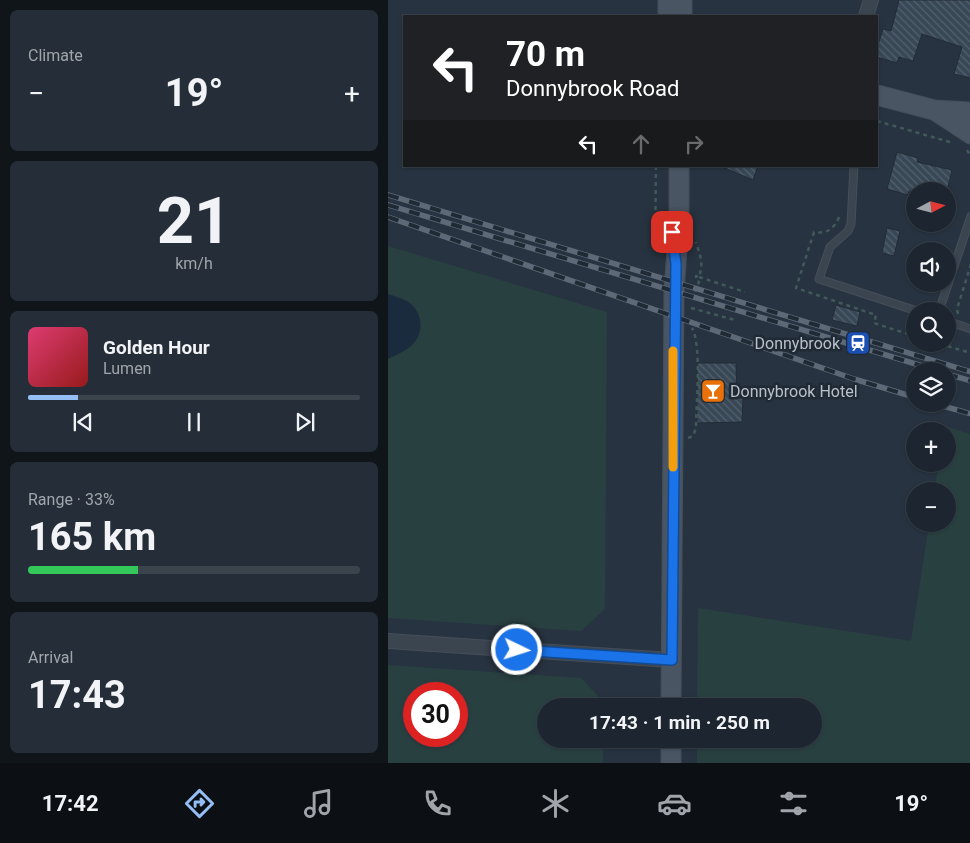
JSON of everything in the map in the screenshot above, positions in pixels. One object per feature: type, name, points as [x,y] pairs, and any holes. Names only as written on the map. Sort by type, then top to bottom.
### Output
[{"type":"main road","points":[[668,0],[668,15]]},
{"type":"main road","points":[[682,0],[682,15]]},
{"type":"main road","points":[[689,0],[689,15]]},
{"type":"main road","points":[[878,95],[934,110],[970,112]]},
{"type":"main road","points":[[934,110],[965,140]]},
{"type":"main road","points":[[667,167],[668,201],[676,264]]},
{"type":"main road","points":[[671,698],[673,443],[676,264],[680,167]]},
{"type":"main road","points":[[671,748],[671,763]]},
{"type":"street","points":[[866,15],[871,0]]},
{"type":"street","points":[[388,642],[672,660]]},
{"type":"lane","points":[[854,167],[851,224],[848,231],[830,246],[819,280],[906,308]]},
{"type":"lane","points":[[942,302],[970,216]]},
{"type":"lane","points":[[956,324],[970,329]]},
{"type":"path","points":[[878,121],[965,140]]},
{"type":"path","points":[[656,167],[655,246],[676,264]]},
{"type":"path","points":[[687,303],[690,304],[699,282],[696,280],[696,276],[699,277],[703,265],[702,253],[696,244],[696,238]]},
{"type":"path","points":[[956,324],[957,309],[970,264]]},
{"type":"path","points":[[699,277],[744,292]]},
{"type":"path","points":[[687,312],[687,307],[735,320]]},
{"type":"path","points":[[673,443],[692,436],[696,428],[697,350],[695,333],[690,322]]},
{"type":"path","points":[[874,323],[906,333]]},
{"type":"path","points":[[956,348],[970,353]]},
{"type":"green space","points":[[388,246],[607,312],[605,609],[581,631],[388,618]]},
{"type":"green space","points":[[956,430],[970,434],[970,763],[697,763],[697,748],[822,748],[822,698],[697,698],[698,608],[911,641],[928,532],[956,532],[956,482],[936,482],[938,472],[956,472]]},
{"type":"green space","points":[[388,665],[581,678],[600,698],[537,698],[537,748],[603,748],[603,763],[388,763]]},
{"type":"water","points":[[388,294],[405,300],[412,305],[419,316],[420,328],[419,334],[412,345],[388,359]]},
{"type":"building","points":[[899,0],[971,0],[971,78],[954,74],[962,47],[922,34],[913,61],[899,57],[897,63],[878,57],[878,45],[883,29],[891,31]]},
{"type":"building","points":[[897,152],[918,158],[917,162],[952,170],[949,182],[906,182],[906,194],[887,189]]},
{"type":"building","points":[[722,167],[758,167],[753,180]]},
{"type":"building","points":[[887,228],[900,231],[894,256],[882,253]]},
{"type":"building","points":[[836,305],[860,312],[857,326],[832,320]]},
{"type":"building","name":"Donnybrook Hotel","points":[[697,363],[736,363],[737,398],[743,398],[742,422],[697,423]]},
{"type":"railway","points":[[388,195],[971,372]]},
{"type":"railway","points":[[388,205],[909,362]]},
{"type":"railway","points":[[388,217],[854,379],[906,395]]},
{"type":"railway","points":[[956,377],[971,381]]},
{"type":"railway","points":[[956,410],[971,414]]},
{"type":"slow traffic","points":[[673,351],[673,467]]},
{"type":"place","name":"Donnybrook","points":[[858,343]]},
{"type":"place","name":"Donnybrook Hotel","points":[[713,391]]},
{"type":"route","points":[[517,650],[672,660],[674,291],[676,264],[672,232]]}]
